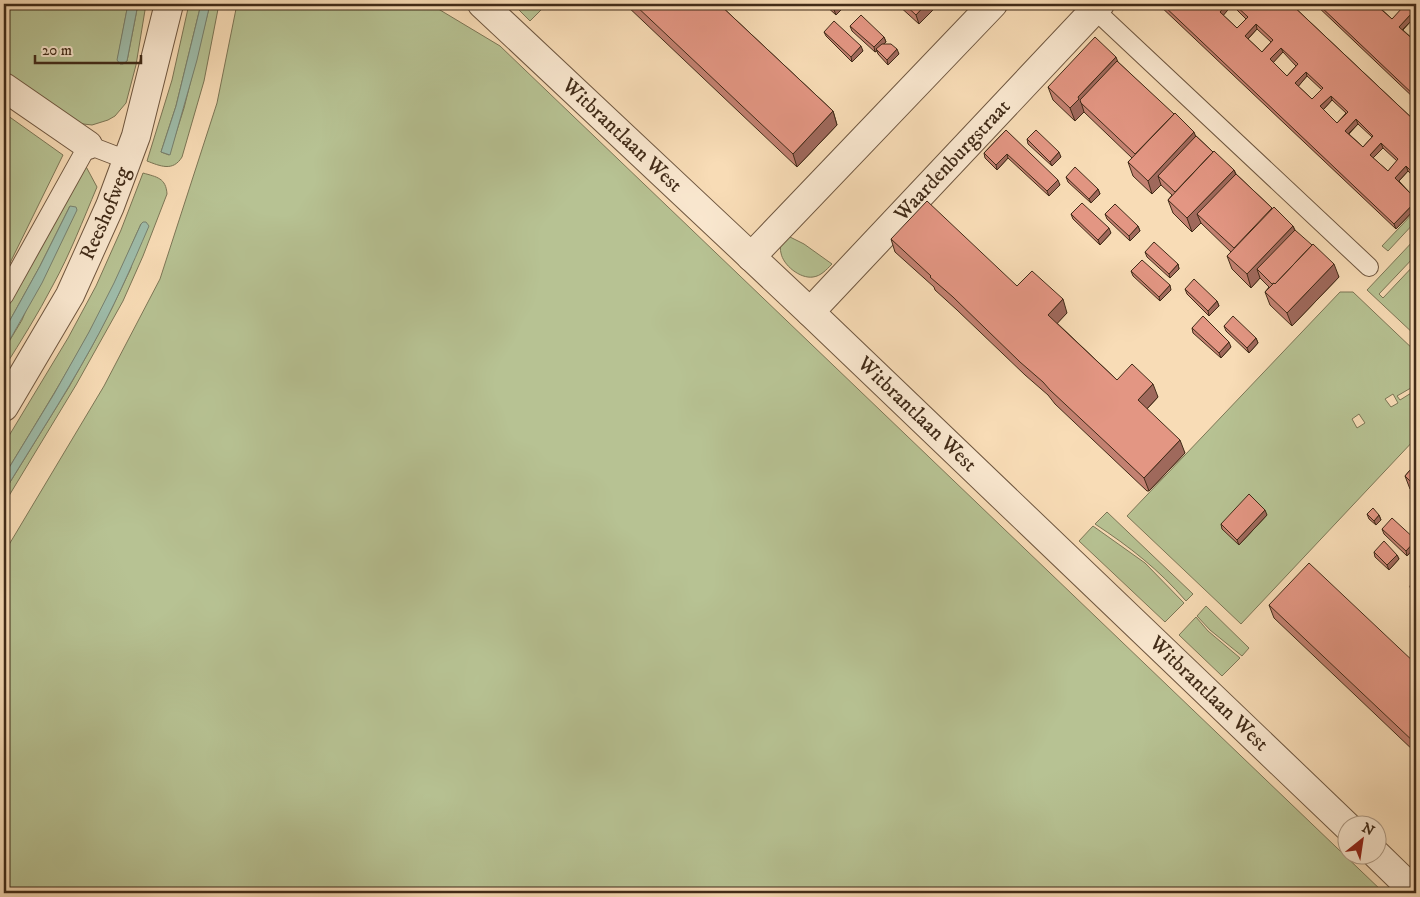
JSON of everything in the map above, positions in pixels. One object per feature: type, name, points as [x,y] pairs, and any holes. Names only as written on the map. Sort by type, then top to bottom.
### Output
[{"type":"street","name":"Reeshofweg","points":[[4,407],[70,296],[110,206],[136,136],[169,4]]},
{"type":"street","name":"Witbrantlaan West","points":[[482,4],[810,312],[1338,817]]},
{"type":"street","points":[[751,257],[993,4]]},
{"type":"street","name":"Waardenburgstraat","points":[[810,312],[1097,7]]},
{"type":"street","name":"Reeshofweg","points":[[4,87],[88,145]]},
{"type":"street","points":[[1386,864],[1416,893]]},
{"type":"lane","name":"Waardenburgstraat","points":[[1097,7],[1369,267]]},
{"type":"lane","points":[[4,296],[88,145],[127,160]]},
{"type":"green space","points":[[4,4],[128,4],[118,57],[127,61],[138,4],[146,4],[136,65],[126,103],[115,116],[92,125],[75,123],[4,76]]},
{"type":"green space","points":[[189,4],[201,4],[176,106],[161,152],[169,155],[184,108],[210,4],[219,4],[204,81],[182,157],[175,165],[161,166],[147,161],[172,80]]},
{"type":"green space","points":[[237,4],[430,4],[500,46],[1338,849],[1338,864],[1354,864],[1384,893],[4,893],[4,553],[104,386],[160,279],[217,103]]},
{"type":"green space","points":[[513,4],[547,4],[530,21]]},
{"type":"green space","points":[[4,113],[63,155],[4,273]]},
{"type":"green space","points":[[83,161],[97,187],[59,273],[4,368],[4,350],[22,320],[70,206],[4,331],[4,313]]},
{"type":"green space","points":[[143,173],[163,181],[167,194],[143,256],[123,301],[76,385],[4,504],[4,492],[69,387],[112,308],[131,268],[141,224],[115,283],[89,333],[4,476],[4,444],[68,338],[96,286],[121,230]]},
{"type":"green space","points":[[1416,210],[1416,221],[1388,251],[1382,246]]},
{"type":"green space","points":[[786,235],[804,244],[832,264],[816,276],[803,276],[793,270],[782,258],[780,248]]},
{"type":"green space","points":[[1416,238],[1416,255],[1379,294],[1383,298],[1416,263],[1416,336],[1367,290]]},
{"type":"green space","points":[[1340,292],[1353,292],[1416,352],[1416,385],[1397,396],[1400,400],[1416,390],[1416,438],[1241,624],[1127,516]],"holes":[[[1393,394],[1398,403],[1391,407],[1385,399]],[[1359,414],[1365,423],[1357,428],[1352,419]]]},
{"type":"green space","points":[[1107,512],[1193,594],[1186,601],[1143,559],[1095,524]]},
{"type":"green space","points":[[1093,526],[1145,563],[1184,603],[1165,622],[1079,541]]},
{"type":"green space","points":[[1206,606],[1249,648],[1242,656],[1210,630],[1197,616]]},
{"type":"green space","points":[[1196,617],[1208,631],[1240,658],[1222,676],[1179,635]]},
{"type":"shaded area","points":[[128,4],[138,4],[127,61],[120,64],[117,60]]},
{"type":"shaded area","points":[[201,4],[210,4],[197,60],[170,155],[161,152],[176,106]]},
{"type":"shaded area","points":[[70,206],[76,207],[77,210],[42,283],[4,350],[4,331]]},
{"type":"shaded area","points":[[143,222],[146,222],[149,226],[107,318],[70,384],[4,492],[4,476],[89,332]]},
{"type":"building","points":[[634,4],[719,4],[833,111],[793,154]]},
{"type":"building","points":[[827,4],[841,4],[834,10]]},
{"type":"building","points":[[904,4],[926,4],[916,15]]},
{"type":"building","points":[[1162,4],[1227,4],[1220,12],[1237,28],[1248,17],[1234,4],[1291,4],[1416,122],[1416,176],[1406,166],[1395,178],[1412,195],[1416,191],[1416,201],[1394,224]],"holes":[[[1256,24],[1273,40],[1262,52],[1245,36]],[[1281,48],[1298,64],[1287,76],[1270,59]],[[1306,72],[1323,88],[1312,99],[1295,83]],[[1331,96],[1348,112],[1337,123],[1320,106]],[[1356,119],[1373,136],[1363,147],[1345,131]],[[1381,143],[1398,159],[1388,171],[1370,155]]]},
{"type":"building","points":[[1318,4],[1375,4],[1392,19],[1402,8],[1398,4],[1416,4],[1416,21],[1410,15],[1399,27],[1416,42],[1416,97]]},
{"type":"building","points":[[861,15],[884,37],[874,47],[850,26]]},
{"type":"building","points":[[834,21],[861,46],[851,57],[824,32]]},
{"type":"building","points":[[1095,37],[1116,57],[1070,108],[1048,87]]},
{"type":"building","points":[[882,44],[891,44],[897,49],[887,60],[876,49]]},
{"type":"building","points":[[1117,61],[1174,114],[1135,154],[1080,100]]},
{"type":"building","points":[[1175,113],[1194,132],[1148,181],[1128,162]]},
{"type":"building","points":[[1006,130],[1058,180],[1047,191],[1007,154],[996,165],[984,153]]},
{"type":"building","points":[[1036,130],[1059,152],[1050,162],[1027,139]]},
{"type":"building","points":[[1196,136],[1213,152],[1175,192],[1158,176]]},
{"type":"building","points":[[1214,151],[1234,170],[1187,218],[1168,200]]},
{"type":"building","points":[[1075,167],[1098,189],[1089,199],[1066,177]]},
{"type":"building","points":[[1236,174],[1272,208],[1234,248],[1197,214]]},
{"type":"building","points":[[927,201],[1017,286],[1032,271],[1063,299],[1048,315],[1117,380],[1132,364],[1153,384],[1138,400],[1180,440],[1144,478],[891,239]]},
{"type":"building","points":[[1082,203],[1109,228],[1098,240],[1071,214]]},
{"type":"building","points":[[1115,204],[1138,226],[1129,236],[1105,214]]},
{"type":"building","points":[[1274,207],[1293,226],[1247,274],[1227,256]]},
{"type":"building","points":[[1295,230],[1312,245],[1275,284],[1272,284],[1257,269]]},
{"type":"building","points":[[1154,242],[1178,264],[1169,274],[1145,252]]},
{"type":"building","points":[[1313,244],[1334,264],[1287,313],[1265,292]]},
{"type":"building","points":[[1142,260],[1170,285],[1159,297],[1131,271]]},
{"type":"building","points":[[1194,279],[1217,301],[1208,311],[1185,289]]},
{"type":"building","points":[[1203,316],[1229,342],[1219,353],[1192,328]]},
{"type":"building","points":[[1233,316],[1256,338],[1247,348],[1224,326]]},
{"type":"building","points":[[1416,463],[1416,487],[1405,476]]},
{"type":"building","points":[[1249,494],[1265,510],[1237,540],[1221,524]]},
{"type":"building","points":[[1373,508],[1379,515],[1374,521],[1367,514]]},
{"type":"building","points":[[1392,518],[1416,540],[1406,551],[1382,529]]},
{"type":"building","points":[[1384,541],[1397,555],[1387,565],[1374,552]]},
{"type":"building","points":[[1309,563],[1416,664],[1416,744],[1269,605]]},
{"type":"building","points":[[1416,579],[1416,592],[1410,586]]}]
